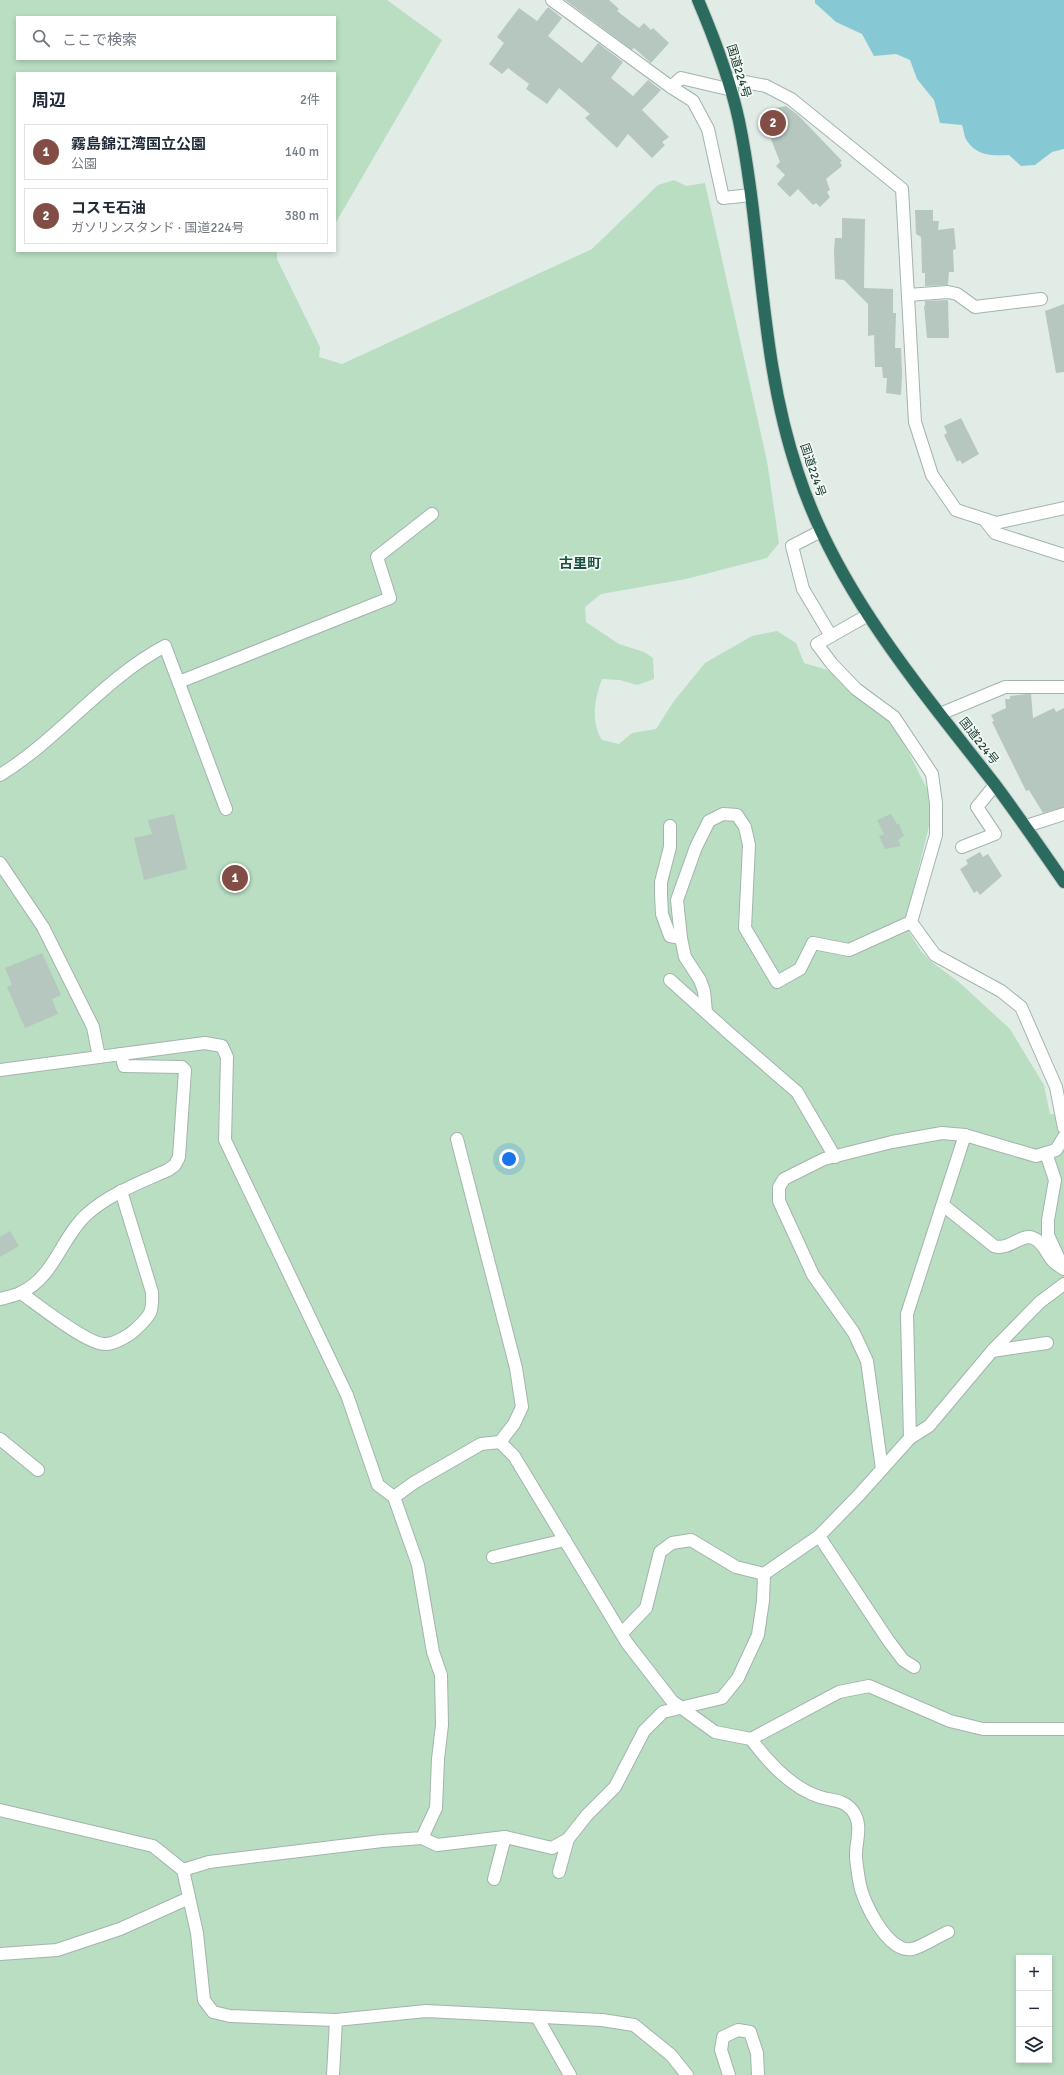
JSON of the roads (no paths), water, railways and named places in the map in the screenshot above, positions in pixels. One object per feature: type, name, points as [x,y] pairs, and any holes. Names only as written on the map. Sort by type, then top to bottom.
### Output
[{"type":"highway","name":"国道224号","points":[[698,0],[730,84],[739,121],[751,195],[770,362],[781,418],[798,475],[821,531],[868,615],[940,714],[1026,826],[1064,882]]},
{"type":"street","points":[[552,0],[672,88],[693,101],[708,129],[723,198],[751,195]]},
{"type":"street","points":[[672,88],[681,78],[730,84],[766,86],[791,99],[902,189],[915,422],[932,475],[956,510],[996,523],[1064,508]]},
{"type":"street","points":[[908,295],[948,292],[957,294],[975,307],[1041,299]]},
{"type":"street","points":[[179,682],[390,598],[377,557],[432,514]]},
{"type":"street","points":[[984,519],[995,533],[1064,555]]},
{"type":"street","points":[[821,531],[792,546],[803,589],[831,636]]},
{"type":"street","points":[[706,1012],[704,991],[700,980],[685,957],[681,938],[677,900],[696,846],[710,821],[723,814],[737,815],[746,827],[749,845],[745,928],[777,982],[800,969],[813,943],[849,950],[911,922],[936,835],[936,803],[932,774],[894,717],[856,689],[832,664],[817,644],[868,615]]},
{"type":"street","points":[[0,775],[25,760],[119,677],[148,655],[165,646],[226,809]]},
{"type":"street","points":[[940,714],[1005,687],[1064,687]]},
{"type":"street","points":[[962,847],[995,834],[977,807],[995,786]]},
{"type":"street","points":[[1026,826],[1064,814]]},
{"type":"street","points":[[670,826],[670,847],[661,882],[662,914],[670,936],[681,938]]},
{"type":"street","points":[[0,863],[43,927],[93,1027],[100,1057]]},
{"type":"street","points":[[911,922],[935,955],[1001,991],[1021,1007],[1060,1090],[1064,1128]]},
{"type":"street","points":[[670,980],[797,1092],[835,1157]]},
{"type":"street","points":[[0,1070],[204,1043],[222,1046],[227,1058],[226,1140],[347,1395],[378,1484],[394,1497],[418,1565],[433,1652],[441,1675],[442,1725],[438,1759],[436,1808],[422,1838]]},
{"type":"street","points":[[0,1299],[21,1293],[42,1278],[74,1228],[87,1214],[121,1191],[168,1170],[175,1165],[179,1157],[185,1070],[182,1067],[124,1066],[121,1054]]},
{"type":"street","points":[[882,1469],[866,1361],[854,1333],[813,1275],[779,1201],[779,1187],[784,1179],[824,1159],[942,1133],[965,1135],[1036,1156],[1056,1150],[1064,1137]]},
{"type":"street","points":[[910,1438],[907,1314],[965,1135]]},
{"type":"street","points":[[394,1497],[415,1482],[481,1444],[500,1442],[514,1424],[522,1407],[516,1368],[457,1139]]},
{"type":"street","points":[[1046,1153],[1055,1180],[1048,1220],[1048,1235],[1064,1269]]},
{"type":"street","points":[[21,1293],[91,1342],[107,1344],[131,1334],[149,1316],[153,1308],[152,1292],[121,1191]]},
{"type":"street","points":[[943,1205],[994,1246],[1005,1246],[1028,1236],[1035,1238],[1043,1244],[1053,1261],[1064,1269]]},
{"type":"street","points":[[622,1633],[646,1608],[660,1552],[672,1543],[691,1540],[736,1567],[764,1574],[819,1536],[910,1438],[929,1426],[992,1351],[1040,1302],[1064,1284]]},
{"type":"street","points":[[992,1351],[1047,1343]]},
{"type":"street","points":[[0,1439],[38,1470]]},
{"type":"street","points":[[500,1442],[514,1456],[593,1589],[646,1669],[672,1701],[716,1732],[751,1739],[839,1692],[868,1686],[950,1721],[983,1728],[1064,1729]]},
{"type":"street","points":[[819,1536],[888,1640],[903,1660],[914,1667]]},
{"type":"street","points":[[493,1557],[565,1540]]},
{"type":"street","points":[[183,1870],[209,1862],[382,1841],[422,1838],[437,1845],[505,1837],[552,1848],[568,1839],[587,1815],[615,1788],[644,1731],[663,1712],[681,1707],[711,1702],[722,1698],[738,1678],[758,1635],[763,1601],[764,1574]]},
{"type":"street","points":[[751,1739],[766,1760],[795,1784],[819,1797],[839,1800],[853,1811],[860,1832],[856,1856],[860,1886],[868,1908],[887,1938],[898,1947],[912,1949],[948,1932]]},
{"type":"street","points":[[0,1810],[153,1846],[183,1870],[197,1933],[204,2000],[214,2012],[230,2016],[336,2020],[426,2011],[602,2020],[634,2024],[671,2055],[687,2075]]},
{"type":"street","points":[[494,1879],[505,1837]]},
{"type":"street","points":[[559,1872],[568,1839]]},
{"type":"street","points":[[0,1954],[57,1950],[120,1929],[189,1898]]},
{"type":"street","points":[[537,2017],[570,2075]]},
{"type":"street","points":[[333,2075],[336,2020]]},
{"type":"street","points":[[729,2075],[721,2050],[723,2037],[738,2030],[750,2032],[756,2053],[758,2075]]},
{"type":"water","points":[[815,0],[1064,0],[1064,149],[1052,152],[1035,165],[1021,166],[1009,155],[991,155],[976,150],[966,139],[962,125],[940,123],[934,100],[917,79],[910,60],[896,54],[874,56],[862,34],[836,22],[815,3]]},
{"type":"place","name":"コスモ石油","points":[[773,123]]},
{"type":"place","name":"霧島錦江湾国立公園","points":[[235,878]]},
{"type":"district","name":"古里町","points":[[580,563]]}]
